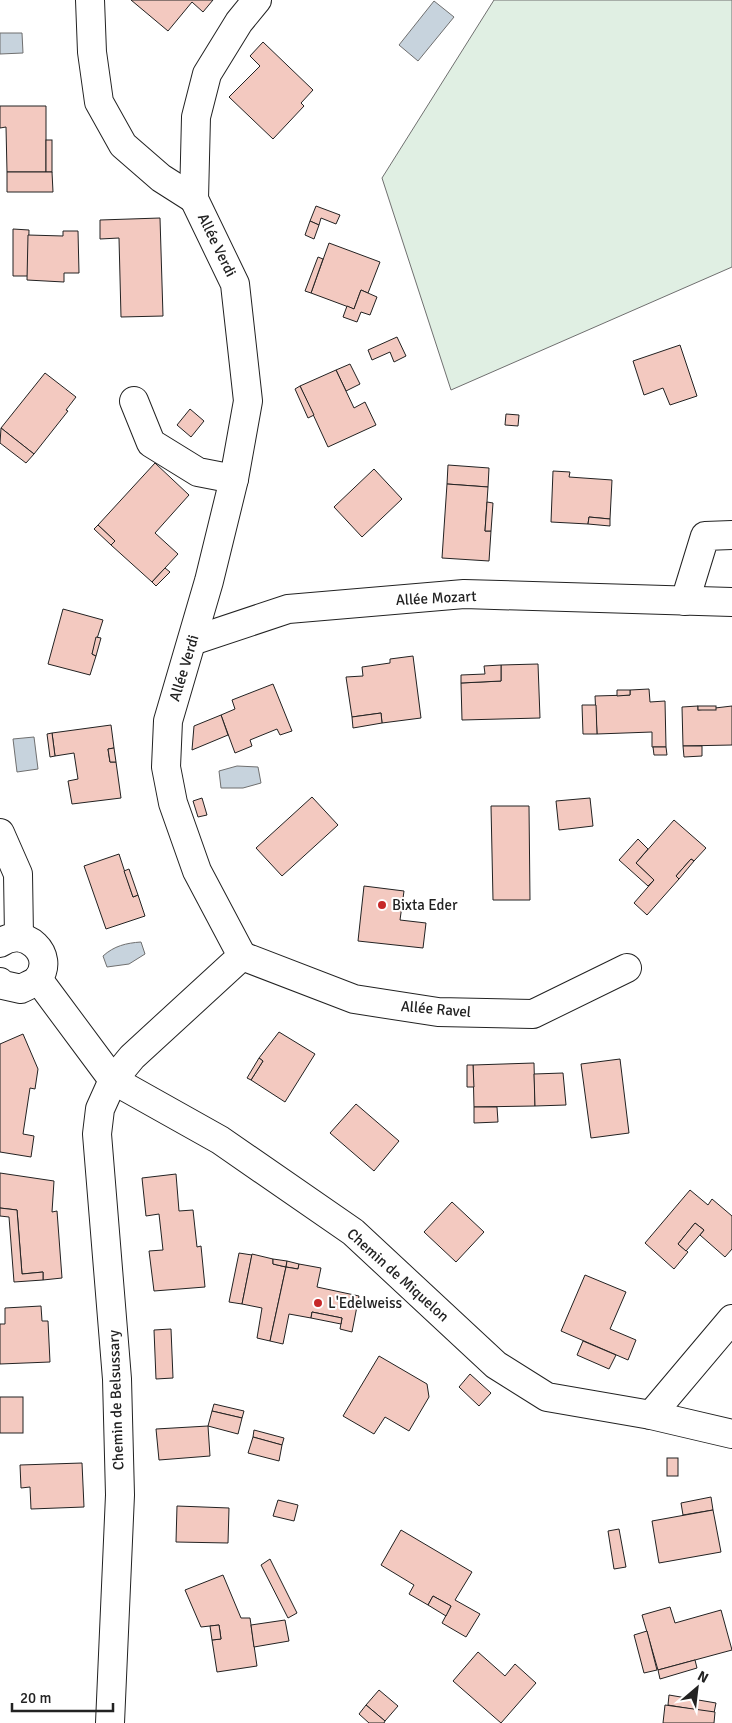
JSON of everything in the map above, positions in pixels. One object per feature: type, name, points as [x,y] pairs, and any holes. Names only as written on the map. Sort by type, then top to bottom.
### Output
[{"type":"street","name":"Allée Verdi","points":[[90,0],[92,52],[99,102],[123,145],[161,178],[194,199]]},
{"type":"street","name":"Allée Verdi","points":[[242,956],[197,871],[173,803],[166,767],[168,721],[192,641],[234,479],[248,401],[235,284],[194,199],[196,117],[207,74],[239,22],[257,0]]},
{"type":"street","points":[[134,401],[151,443],[198,472],[234,479]]},
{"type":"street","points":[[685,601],[705,536],[732,535]]},
{"type":"street","name":"Allée Mozart","points":[[192,641],[288,609],[454,595],[732,602]]},
{"type":"street","points":[[0,833],[18,874],[9,940],[32,941],[41,952],[43,966],[38,979],[21,989],[3,985],[0,982]]},
{"type":"street","points":[[112,1080],[132,1057],[242,956]]},
{"type":"street","name":"Allée Ravel","points":[[242,956],[354,999],[438,1012],[533,1014],[627,968]]},
{"type":"street","name":"Chemin de Miquelon","points":[[38,979],[112,1080],[220,1140],[353,1232],[496,1365],[547,1396],[651,1415],[732,1434]]},
{"type":"street","name":"Chemin de Belsussary","points":[[110,1723],[116,1637],[120,1496],[117,1379],[97,1134],[100,1109],[112,1080]]},
{"type":"street","points":[[651,1415],[732,1319]]},
{"type":"green space","points":[[494,0],[732,0],[732,267],[451,390],[382,178]]},
{"type":"shaded area","points":[[434,1],[454,17],[418,61],[399,45]]},
{"type":"shaded area","points":[[0,33],[22,33],[23,53],[0,54]]},
{"type":"shaded area","points":[[34,737],[38,769],[17,772],[13,739]]},
{"type":"shaded area","points":[[237,766],[258,767],[261,783],[243,788],[221,788],[219,771]]},
{"type":"shaded area","points":[[141,942],[145,954],[129,964],[107,967],[103,956],[111,950],[130,943]]},
{"type":"building","points":[[131,0],[213,0],[203,12],[192,2],[168,31]]},
{"type":"building","points":[[263,42],[313,90],[301,103],[304,106],[273,139],[229,97],[260,66],[250,56]]},
{"type":"building","points":[[0,106],[46,106],[46,172],[7,172],[6,127],[0,128]]},
{"type":"building","points":[[46,140],[52,140],[52,172],[46,172]]},
{"type":"building","points":[[7,172],[52,172],[53,192],[7,192]]},
{"type":"building","points":[[316,206],[340,215],[336,224],[321,218],[319,225],[310,221]]},
{"type":"building","points":[[160,218],[163,316],[121,317],[119,238],[100,239],[100,220]]},
{"type":"building","points":[[310,221],[319,225],[314,239],[305,235]]},
{"type":"building","points":[[13,229],[29,230],[28,276],[13,276]]},
{"type":"building","points":[[63,231],[78,231],[79,273],[64,273],[64,282],[27,280],[28,235],[63,236]]},
{"type":"building","points":[[329,243],[380,262],[368,293],[361,290],[354,309],[311,293]]},
{"type":"building","points":[[318,257],[323,259],[311,293],[305,291]]},
{"type":"building","points":[[361,290],[377,297],[370,315],[361,312],[357,322],[343,317],[347,306],[354,309]]},
{"type":"building","points":[[397,337],[406,356],[394,362],[390,352],[372,360],[368,350]]},
{"type":"building","points":[[680,345],[697,396],[670,405],[663,388],[644,395],[633,361]]},
{"type":"building","points":[[350,364],[360,384],[346,391],[336,370]]},
{"type":"building","points":[[336,370],[354,408],[365,402],[376,425],[328,447],[300,386]]},
{"type":"building","points":[[45,373],[76,397],[66,410],[68,411],[34,454],[1,428]]},
{"type":"building","points":[[300,386],[314,415],[308,418],[295,389]]},
{"type":"building","points":[[190,409],[204,421],[191,437],[177,425]]},
{"type":"building","points":[[506,414],[519,415],[518,426],[505,425]]},
{"type":"building","points":[[1,428],[34,454],[26,463],[0,443]]},
{"type":"building","points":[[155,463],[189,495],[155,533],[178,554],[152,582],[111,545],[115,541],[98,525]]},
{"type":"building","points":[[448,465],[489,468],[488,487],[447,484]]},
{"type":"building","points":[[374,469],[402,499],[362,537],[334,507]]},
{"type":"building","points":[[553,471],[570,472],[569,477],[612,480],[610,519],[589,517],[588,524],[551,522]]},
{"type":"building","points":[[447,484],[488,487],[485,531],[491,531],[489,561],[442,558]]},
{"type":"building","points":[[487,502],[493,503],[491,531],[485,531]]},
{"type":"building","points":[[589,517],[610,519],[610,526],[588,524]]},
{"type":"building","points":[[98,525],[115,541],[111,545],[94,529]]},
{"type":"building","points":[[165,568],[170,572],[156,586],[152,582]]},
{"type":"building","points":[[63,609],[103,620],[92,654],[96,656],[90,675],[48,664]]},
{"type":"building","points":[[96,637],[101,638],[96,656],[92,654]]},
{"type":"building","points":[[413,656],[421,718],[382,723],[381,713],[352,717],[346,677],[363,676],[362,667],[390,663],[390,659]]},
{"type":"building","points":[[538,664],[540,718],[462,720],[461,683],[501,681],[501,665]]},
{"type":"building","points":[[501,665],[501,681],[461,683],[461,675],[485,674],[484,666]]},
{"type":"building","points":[[273,684],[292,731],[280,735],[277,729],[250,740],[252,746],[235,753],[221,715],[235,709],[232,700]]},
{"type":"building","points":[[649,689],[650,702],[665,701],[666,747],[652,747],[652,732],[597,734],[595,696],[630,695],[630,690]]},
{"type":"building","points":[[617,690],[630,690],[630,695],[617,696]]},
{"type":"building","points":[[582,705],[596,705],[597,734],[583,734]]},
{"type":"building","points":[[698,706],[698,710],[732,706],[732,745],[683,746],[682,707]]},
{"type":"building","points":[[698,706],[716,706],[716,710],[698,710]]},
{"type":"building","points":[[381,713],[382,723],[353,728],[352,717]]},
{"type":"building","points":[[221,715],[228,735],[192,750],[194,726]]},
{"type":"building","points":[[111,725],[114,748],[108,749],[110,762],[116,762],[121,798],[72,804],[68,781],[78,779],[74,753],[55,756],[52,733]]},
{"type":"building","points":[[52,733],[55,756],[50,757],[47,734]]},
{"type":"building","points":[[683,746],[702,746],[702,756],[684,757]]},
{"type":"building","points":[[653,747],[666,747],[667,755],[654,755]]},
{"type":"building","points":[[114,748],[116,762],[110,762],[108,749]]},
{"type":"building","points":[[312,797],[338,825],[282,876],[256,848]]},
{"type":"building","points":[[202,798],[207,815],[198,817],[193,801]]},
{"type":"building","points":[[590,798],[593,826],[559,830],[556,801]]},
{"type":"building","points":[[491,806],[529,806],[530,900],[493,900]]},
{"type":"building","points":[[674,820],[706,848],[694,861],[691,859],[676,876],[679,879],[647,915],[634,903],[654,880],[636,863]]},
{"type":"building","points":[[638,839],[648,849],[636,863],[654,880],[648,886],[619,860]]},
{"type":"building","points":[[119,854],[133,897],[138,895],[145,916],[106,929],[84,866]]},
{"type":"building","points":[[691,859],[694,861],[679,879],[676,876]]},
{"type":"building","points":[[129,869],[138,895],[133,897],[124,871]]},
{"type":"building","name":"Bixta Eder","points":[[364,886],[404,891],[400,920],[426,923],[423,948],[358,941]]},
{"type":"building","points":[[279,1032],[315,1054],[285,1102],[251,1080],[263,1061],[259,1058]]},
{"type":"building","points":[[23,1034],[38,1069],[35,1089],[30,1088],[23,1134],[34,1136],[31,1157],[0,1152],[0,1044]]},
{"type":"building","points":[[259,1058],[263,1061],[251,1080],[247,1078]]},
{"type":"building","points":[[620,1059],[629,1133],[591,1138],[581,1064]]},
{"type":"building","points":[[534,1063],[535,1106],[474,1107],[473,1065]]},
{"type":"building","points":[[467,1065],[473,1065],[474,1087],[467,1087]]},
{"type":"building","points":[[563,1073],[566,1105],[535,1106],[534,1074]]},
{"type":"building","points":[[356,1104],[399,1141],[374,1171],[330,1133]]},
{"type":"building","points":[[474,1107],[497,1107],[498,1122],[474,1123]]},
{"type":"building","points":[[0,1173],[54,1181],[52,1212],[57,1211],[62,1278],[43,1280],[43,1272],[22,1274],[17,1210],[0,1208]]},
{"type":"building","points":[[176,1174],[179,1211],[193,1210],[197,1247],[201,1246],[205,1287],[154,1291],[149,1251],[163,1250],[159,1214],[146,1216],[142,1178]]},
{"type":"building","points":[[690,1190],[708,1205],[712,1199],[732,1216],[732,1249],[725,1257],[700,1235],[704,1230],[695,1223],[678,1244],[688,1252],[674,1269],[645,1243]]},
{"type":"building","points":[[452,1202],[484,1232],[456,1262],[424,1232]]},
{"type":"building","points":[[0,1208],[17,1210],[22,1274],[43,1272],[43,1280],[14,1282],[9,1217],[0,1216]]},
{"type":"building","points":[[695,1223],[704,1230],[686,1251],[678,1244]]},
{"type":"building","points":[[239,1253],[252,1255],[242,1304],[229,1302]]},
{"type":"building","points":[[252,1254],[273,1259],[273,1264],[286,1267],[270,1341],[257,1338],[262,1308],[242,1304]]},
{"type":"building","points":[[273,1259],[287,1261],[286,1267],[273,1264]]},
{"type":"building","points":[[287,1261],[299,1264],[298,1269],[286,1267]]},
{"type":"building","name":"L'Edelweiss","points":[[299,1264],[321,1268],[317,1287],[359,1296],[352,1332],[340,1329],[342,1318],[312,1312],[311,1318],[289,1314],[283,1344],[270,1341],[286,1267],[298,1269]]},
{"type":"building","points":[[585,1275],[626,1292],[610,1329],[636,1340],[628,1360],[561,1331]]},
{"type":"building","points":[[41,1306],[42,1321],[48,1321],[50,1362],[0,1364],[0,1324],[5,1324],[5,1308]]},
{"type":"building","points":[[312,1312],[342,1318],[341,1324],[311,1318]]},
{"type":"building","points":[[171,1329],[173,1378],[156,1379],[154,1330]]},
{"type":"building","points":[[583,1341],[616,1355],[609,1369],[577,1355]]},
{"type":"building","points":[[379,1356],[427,1384],[429,1397],[409,1431],[385,1417],[374,1434],[343,1416]]},
{"type":"building","points":[[470,1374],[491,1393],[479,1406],[459,1387]]},
{"type":"building","points":[[0,1397],[23,1397],[23,1433],[0,1433]]},
{"type":"building","points":[[214,1404],[244,1411],[242,1418],[212,1411]]},
{"type":"building","points":[[212,1411],[242,1418],[238,1434],[208,1426]]},
{"type":"building","points":[[208,1426],[210,1456],[159,1460],[156,1429]]},
{"type":"building","points":[[254,1430],[284,1438],[282,1445],[253,1437]]},
{"type":"building","points":[[253,1437],[282,1445],[279,1461],[248,1453]]},
{"type":"building","points":[[667,1458],[678,1458],[678,1476],[667,1476]]},
{"type":"building","points":[[82,1463],[84,1507],[31,1509],[30,1487],[21,1488],[20,1465]]},
{"type":"building","points":[[711,1497],[713,1510],[683,1515],[681,1503]]},
{"type":"building","points":[[278,1500],[298,1505],[294,1521],[273,1516]]},
{"type":"building","points":[[177,1506],[229,1508],[228,1543],[176,1542]]},
{"type":"building","points":[[713,1510],[721,1552],[659,1563],[652,1521]]},
{"type":"building","points":[[619,1529],[626,1567],[614,1569],[608,1531]]},
{"type":"building","points":[[401,1530],[472,1572],[455,1600],[480,1614],[466,1637],[442,1623],[451,1606],[433,1596],[428,1605],[409,1594],[414,1585],[381,1565]]},
{"type":"building","points":[[270,1559],[297,1613],[288,1618],[261,1565]]},
{"type":"building","points":[[223,1575],[241,1618],[250,1618],[257,1666],[217,1672],[212,1640],[221,1639],[219,1625],[201,1627],[185,1590]]},
{"type":"building","points":[[433,1596],[451,1606],[446,1616],[428,1605]]},
{"type":"building","points":[[670,1607],[675,1623],[721,1610],[732,1650],[658,1670],[642,1615]]},
{"type":"building","points":[[285,1620],[289,1641],[254,1647],[251,1625]]},
{"type":"building","points":[[219,1625],[221,1639],[212,1640],[210,1626]]},
{"type":"building","points":[[647,1631],[657,1670],[644,1673],[634,1635]]},
{"type":"building","points":[[478,1652],[505,1676],[515,1664],[536,1683],[501,1723],[453,1681]]},
{"type":"building","points":[[695,1660],[697,1668],[660,1679],[658,1670]]},
{"type":"building","points":[[379,1690],[398,1706],[385,1721],[366,1705]]},
{"type":"building","points":[[669,1695],[716,1703],[714,1713],[668,1705]]},
{"type":"building","points":[[366,1705],[385,1721],[384,1723],[369,1723],[359,1714]]},
{"type":"building","points":[[665,1705],[715,1712],[714,1723],[663,1723]]},
{"type":"place","name":"Bixta Eder","points":[[382,905]]},
{"type":"place","name":"L'Edelweiss","points":[[318,1303]]}]
